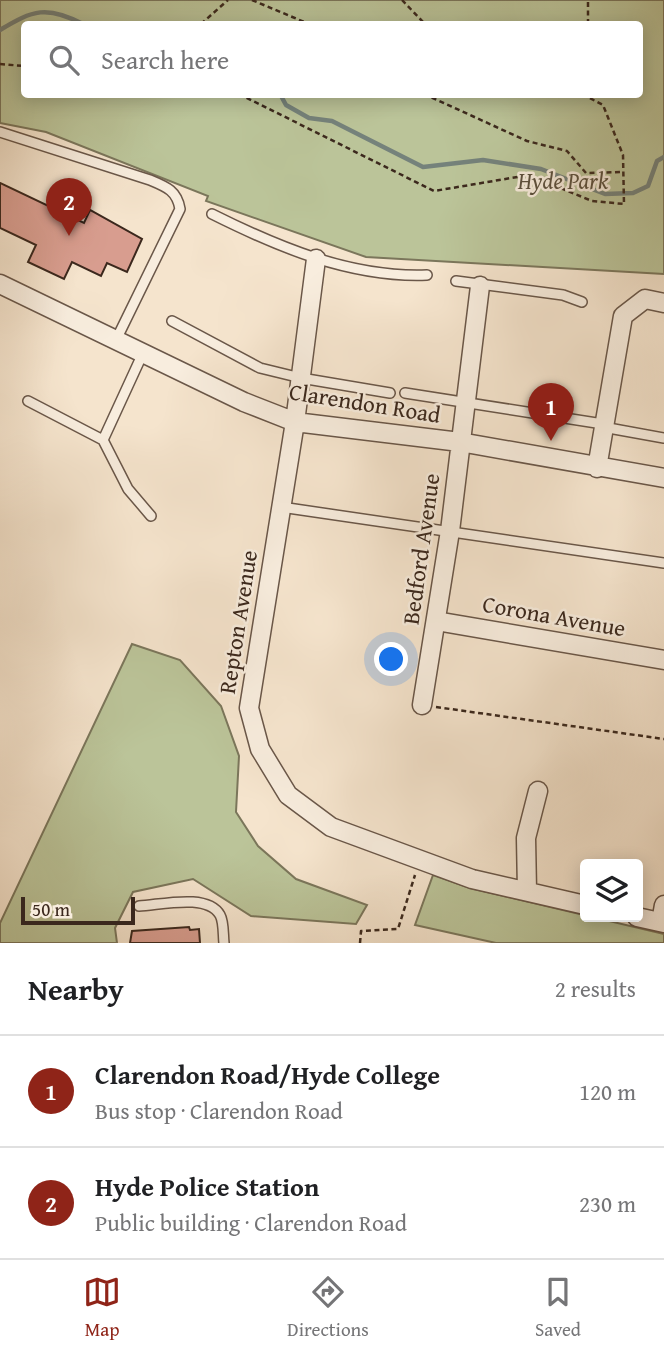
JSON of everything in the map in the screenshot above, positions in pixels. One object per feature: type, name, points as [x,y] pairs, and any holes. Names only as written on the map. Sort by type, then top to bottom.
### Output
[{"type":"street","name":"Repton Avenue","points":[[316,260],[295,422],[249,708],[260,749],[288,795],[331,827],[472,879],[580,904]]},
{"type":"street","name":"Clarendon Road","points":[[0,284],[244,402],[295,422],[460,442],[664,478]]},
{"type":"street","name":"Bedford Avenue","points":[[422,705],[450,531],[480,286]]},
{"type":"street","points":[[597,468],[623,316],[645,299],[664,303]]},
{"type":"street","name":"Corona Avenue","points":[[436,621],[664,660]]},
{"type":"street","points":[[527,891],[526,838],[538,791]]},
{"type":"street","points":[[643,917],[663,917]]},
{"type":"lane","points":[[0,132],[150,180],[167,187],[178,197],[180,209],[116,340]]},
{"type":"lane","points":[[212,214],[275,246],[316,260],[408,276],[427,275]]},
{"type":"lane","points":[[456,281],[563,295],[582,302]]},
{"type":"lane","points":[[172,321],[260,368],[301,379],[390,393]]},
{"type":"lane","points":[[103,440],[142,353]]},
{"type":"lane","points":[[405,393],[603,425],[664,438]]},
{"type":"lane","points":[[29,401],[103,440],[128,489],[151,516]]},
{"type":"lane","points":[[281,507],[664,563]]},
{"type":"lane","points":[[139,906],[198,902],[214,909],[221,917],[224,943]]},
{"type":"path","points":[[204,21],[228,0]]},
{"type":"path","points":[[251,0],[302,21]]},
{"type":"path","points":[[402,0],[422,21]]},
{"type":"path","points":[[588,0],[588,21]]},
{"type":"path","points":[[0,64],[21,66]]},
{"type":"path","points":[[247,98],[434,191],[529,175],[592,201],[624,204],[623,155],[603,105],[592,98]]},
{"type":"path","points":[[433,98],[527,141],[567,151],[586,173],[623,172]]},
{"type":"path","points":[[422,705],[664,739]]},
{"type":"path","points":[[360,943],[361,931],[397,929],[421,860]]},
{"type":"green space","name":"Hyde Park","points":[[0,0],[664,0],[664,274],[366,257],[206,201],[208,196],[46,132],[0,123]]},
{"type":"green space","points":[[132,644],[180,660],[221,706],[239,756],[236,812],[258,846],[296,879],[367,905],[356,924],[251,916],[193,879],[133,892],[115,928],[117,943],[0,943],[0,923]]},
{"type":"green space","points":[[433,875],[470,888],[580,914],[580,922],[613,922],[664,934],[664,943],[496,943],[415,925]]},
{"type":"building","points":[[0,183],[84,223],[90,210],[142,239],[127,272],[107,263],[101,276],[72,262],[64,279],[28,262],[36,245],[0,228]]},
{"type":"building","points":[[189,927],[190,930],[199,929],[200,943],[130,943],[132,931]]},
{"type":"waterway","points":[[0,30],[40,12],[59,14],[76,21]]},
{"type":"waterway","points":[[282,98],[286,105],[309,118],[332,121],[423,167],[483,160],[541,169],[605,194],[633,193],[648,186],[657,161],[664,157]]},
{"type":"place","name":"Hyde Police Station","points":[[69,236]]},
{"type":"place","name":"Clarendon Road/Hyde College","points":[[551,441]]}]
